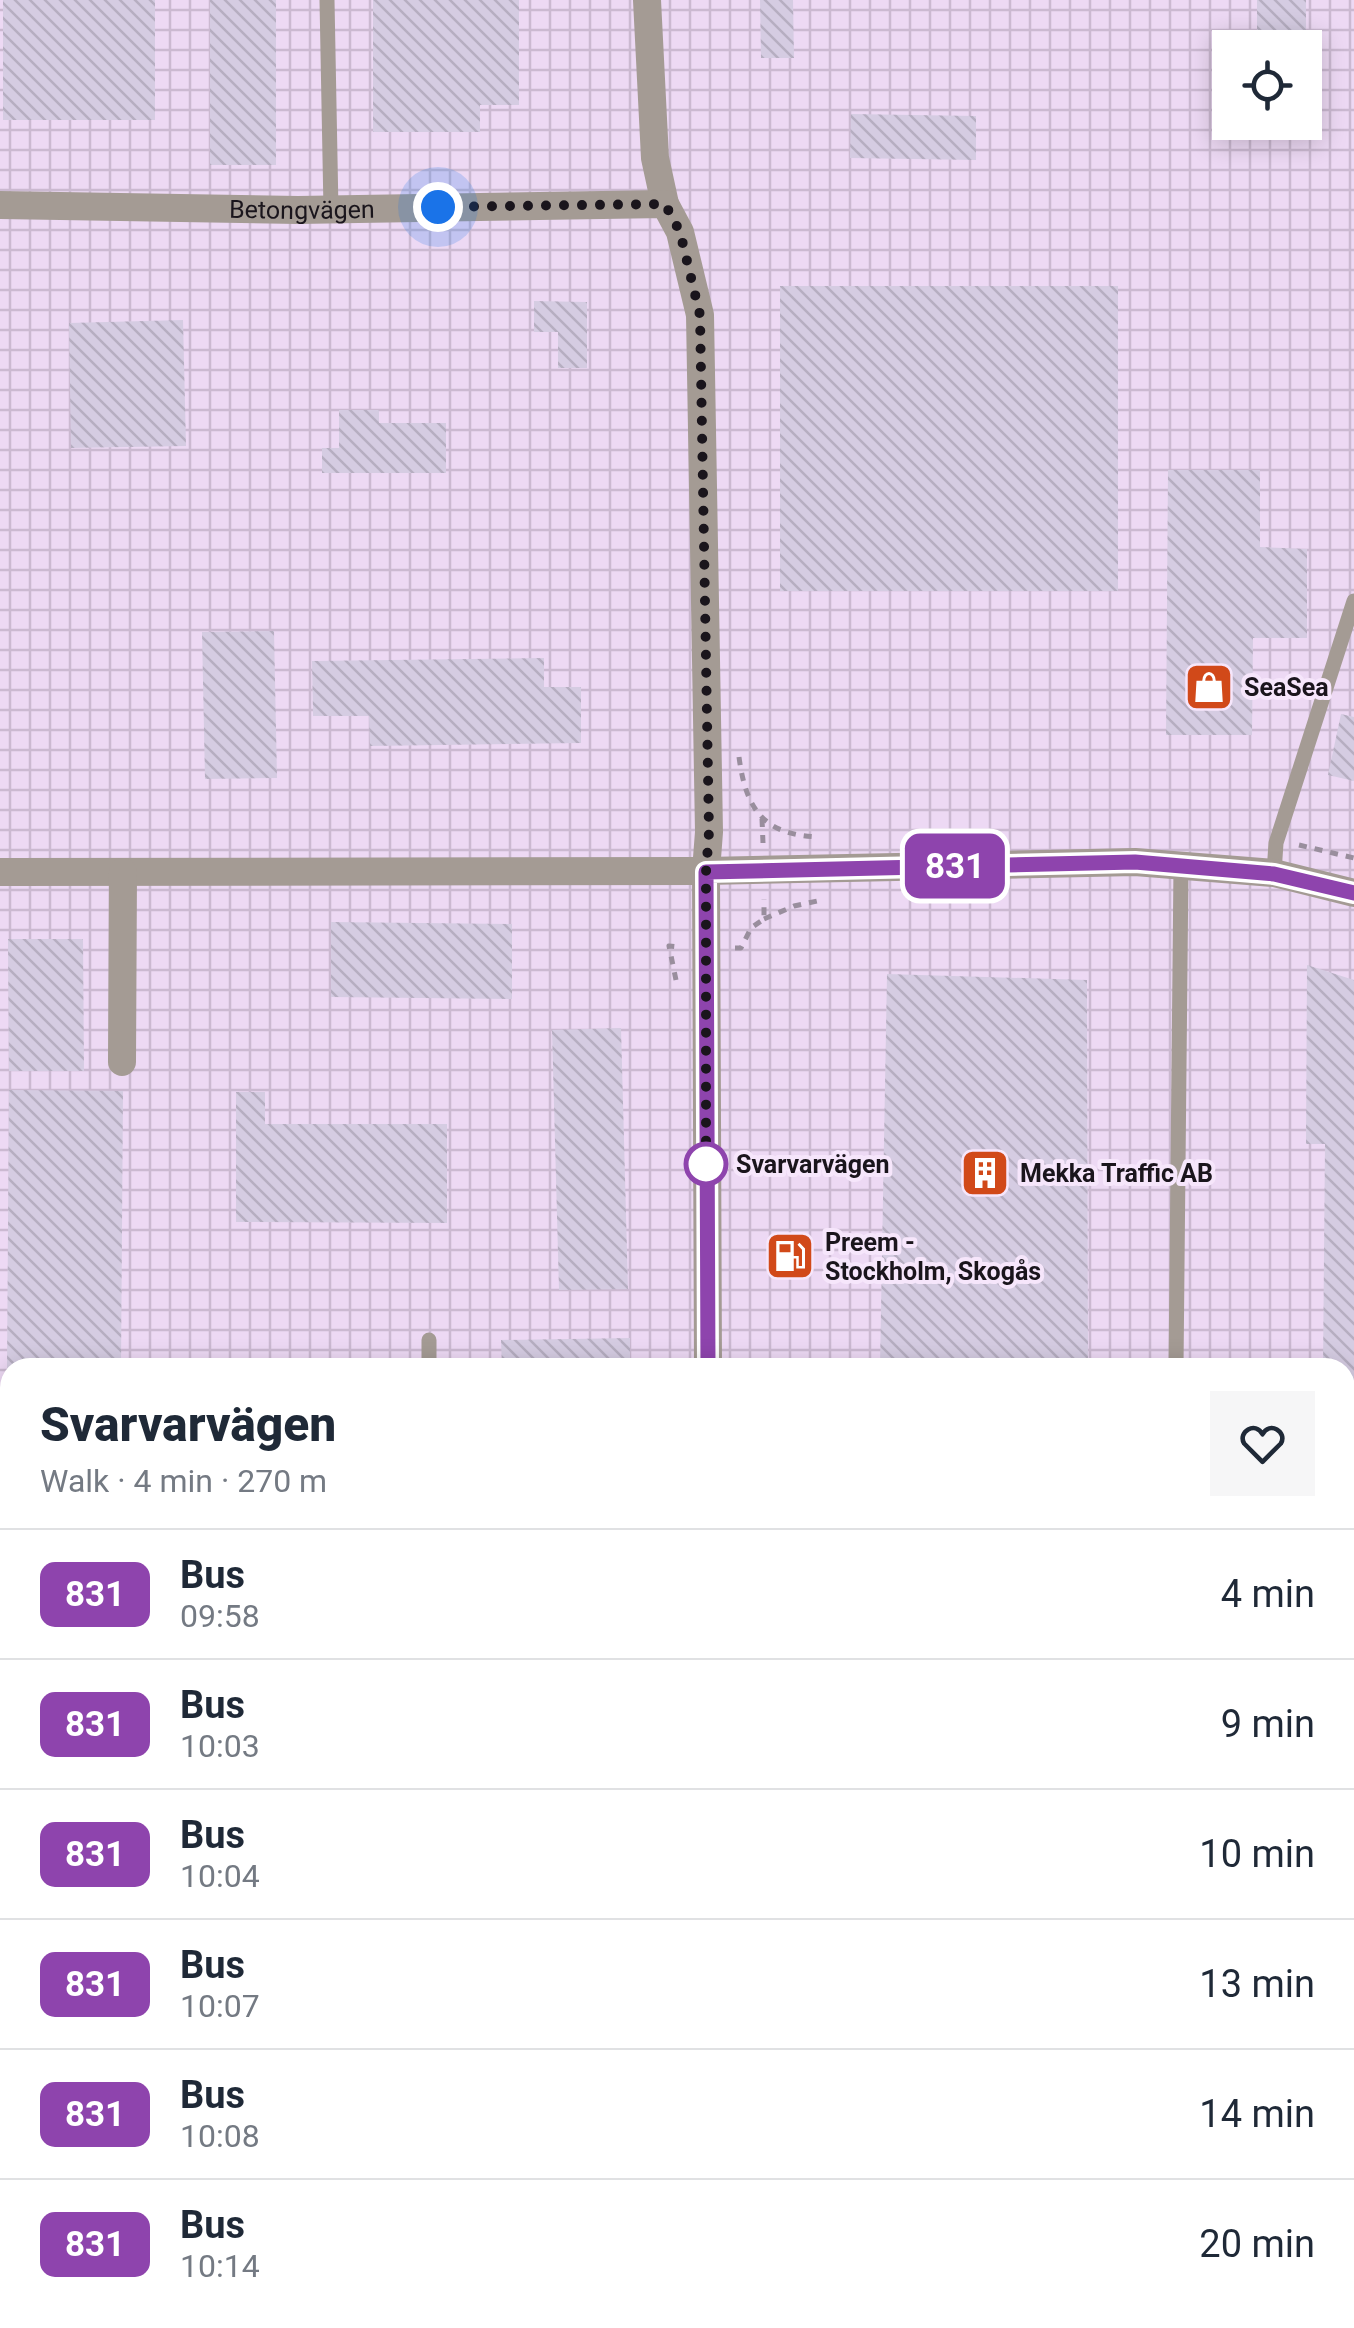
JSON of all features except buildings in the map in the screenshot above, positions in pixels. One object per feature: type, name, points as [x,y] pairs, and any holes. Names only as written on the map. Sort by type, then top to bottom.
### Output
[{"type":"street","points":[[647,0],[655,158],[665,204],[680,232],[700,315],[709,832],[708,1358]]},
{"type":"street","name":"Betongvägen","points":[[0,206],[330,210],[665,204]]},
{"type":"street","points":[[0,872],[706,872],[1135,862],[1274,874],[1354,893]]},
{"type":"street","points":[[122,1062],[123,872]]},
{"type":"lane","points":[[327,0],[330,210]]},
{"type":"lane","points":[[1274,874],[1276,843],[1354,601]]},
{"type":"lane","points":[[1176,1358],[1181,866]]},
{"type":"lane","points":[[430,1340],[430,1358]]},
{"type":"path","points":[[738,743],[744,792],[762,817],[790,836],[828,837]]},
{"type":"path","points":[[1276,843],[1354,858]]},
{"type":"shaded area","points":[[0,0],[1354,0],[1354,1358],[0,1358]]},
{"type":"bus line","name":"831","points":[[708,1358],[706,872],[1135,862],[1274,874],[1354,893]]},
{"type":"place","name":"SeaSea","points":[[1209,687]]},
{"type":"place","name":"Svarvarvägen","points":[[706,1164]]},
{"type":"place","name":"Mekka Traffic AB","points":[[985,1173]]},
{"type":"place","name":"Preem - Stockholm, Skogås","points":[[790,1256]]},
{"type":"route","points":[[438,207],[665,204],[680,232],[700,315],[709,832],[706,1184],[706,1164]]}]
